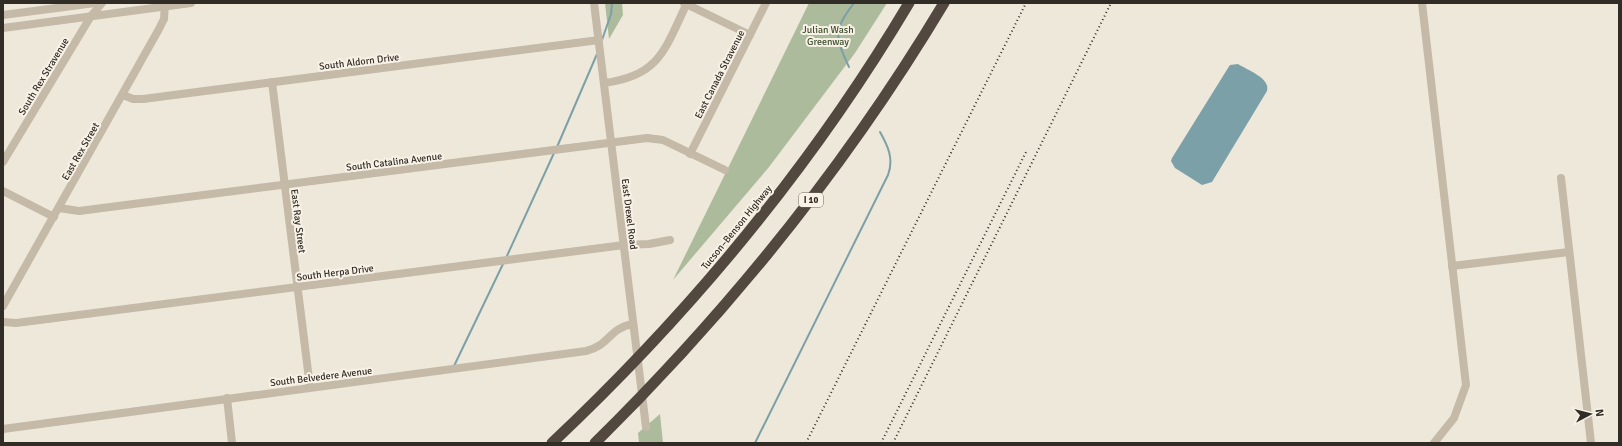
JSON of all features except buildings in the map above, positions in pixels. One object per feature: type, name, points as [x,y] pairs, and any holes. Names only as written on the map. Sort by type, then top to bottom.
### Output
[{"type":"highway","name":"Tucson–Benson Highway","points":[[552,443],[653,342],[713,274],[791,178],[854,89],[909,3]]},
{"type":"highway","name":"I 10","points":[[595,443],[658,380],[730,301],[809,203],[887,93],[944,3]]},
{"type":"street","points":[[3,15],[95,3]]},
{"type":"street","name":"South Rex Stravenue","points":[[3,162],[91,16],[102,3]]},
{"type":"street","points":[[3,28],[165,5],[191,3]]},
{"type":"street","name":"East Drexel Road","points":[[594,3],[646,427]]},
{"type":"street","points":[[604,83],[631,78],[650,68],[663,50],[685,3],[750,35]]},
{"type":"street","name":"East Canada Stravenue","points":[[690,154],[766,3]]},
{"type":"street","points":[[1422,3],[1466,385],[1454,418],[1434,443]]},
{"type":"street","name":"East Rex Street","points":[[3,306],[123,96],[162,24],[165,5]]},
{"type":"street","name":"South Aldorn Drive","points":[[123,96],[133,99],[143,99],[599,40]]},
{"type":"street","name":"East Ray Street","points":[[272,82],[310,387]]},
{"type":"street","name":"South Catalina Avenue","points":[[58,208],[79,211],[611,142],[653,138],[663,140],[726,170]]},
{"type":"street","points":[[1560,178],[1591,443]]},
{"type":"street","points":[[3,191],[54,217]]},
{"type":"street","name":"South Herpa Drive","points":[[3,322],[16,323],[624,245],[649,244],[670,240]]},
{"type":"street","points":[[1452,266],[1569,252]]},
{"type":"street","name":"South Belvedere Avenue","points":[[3,429],[586,351],[600,346],[617,329],[633,324]]},
{"type":"street","points":[[227,398],[232,443]]},
{"type":"green space","points":[[605,3],[622,3],[623,15],[609,39]]},
{"type":"green space","name":"Julian Wash Greenway","points":[[809,3],[887,3],[855,53],[769,167],[673,280]]},
{"type":"green space","points":[[660,414],[663,443],[639,443],[638,433]]},
{"type":"water","points":[[1238,64],[1262,78],[1267,86],[1267,91],[1212,182],[1202,185],[1175,168],[1171,161],[1230,65]]},
{"type":"waterway","points":[[602,40],[611,14],[612,3]]},
{"type":"waterway","points":[[849,67],[841,48],[838,34],[842,20],[854,3]]},
{"type":"waterway","points":[[557,147],[597,54]]},
{"type":"waterway","points":[[755,443],[888,175],[890,169],[890,158],[880,132]]},
{"type":"waterway","points":[[506,258],[554,153]]},
{"type":"waterway","points":[[454,366],[503,264]]},
{"type":"railway","points":[[806,443],[1026,3]]},
{"type":"railway","points":[[893,443],[1111,3]]},
{"type":"railway","points":[[881,443],[1027,150]]}]
